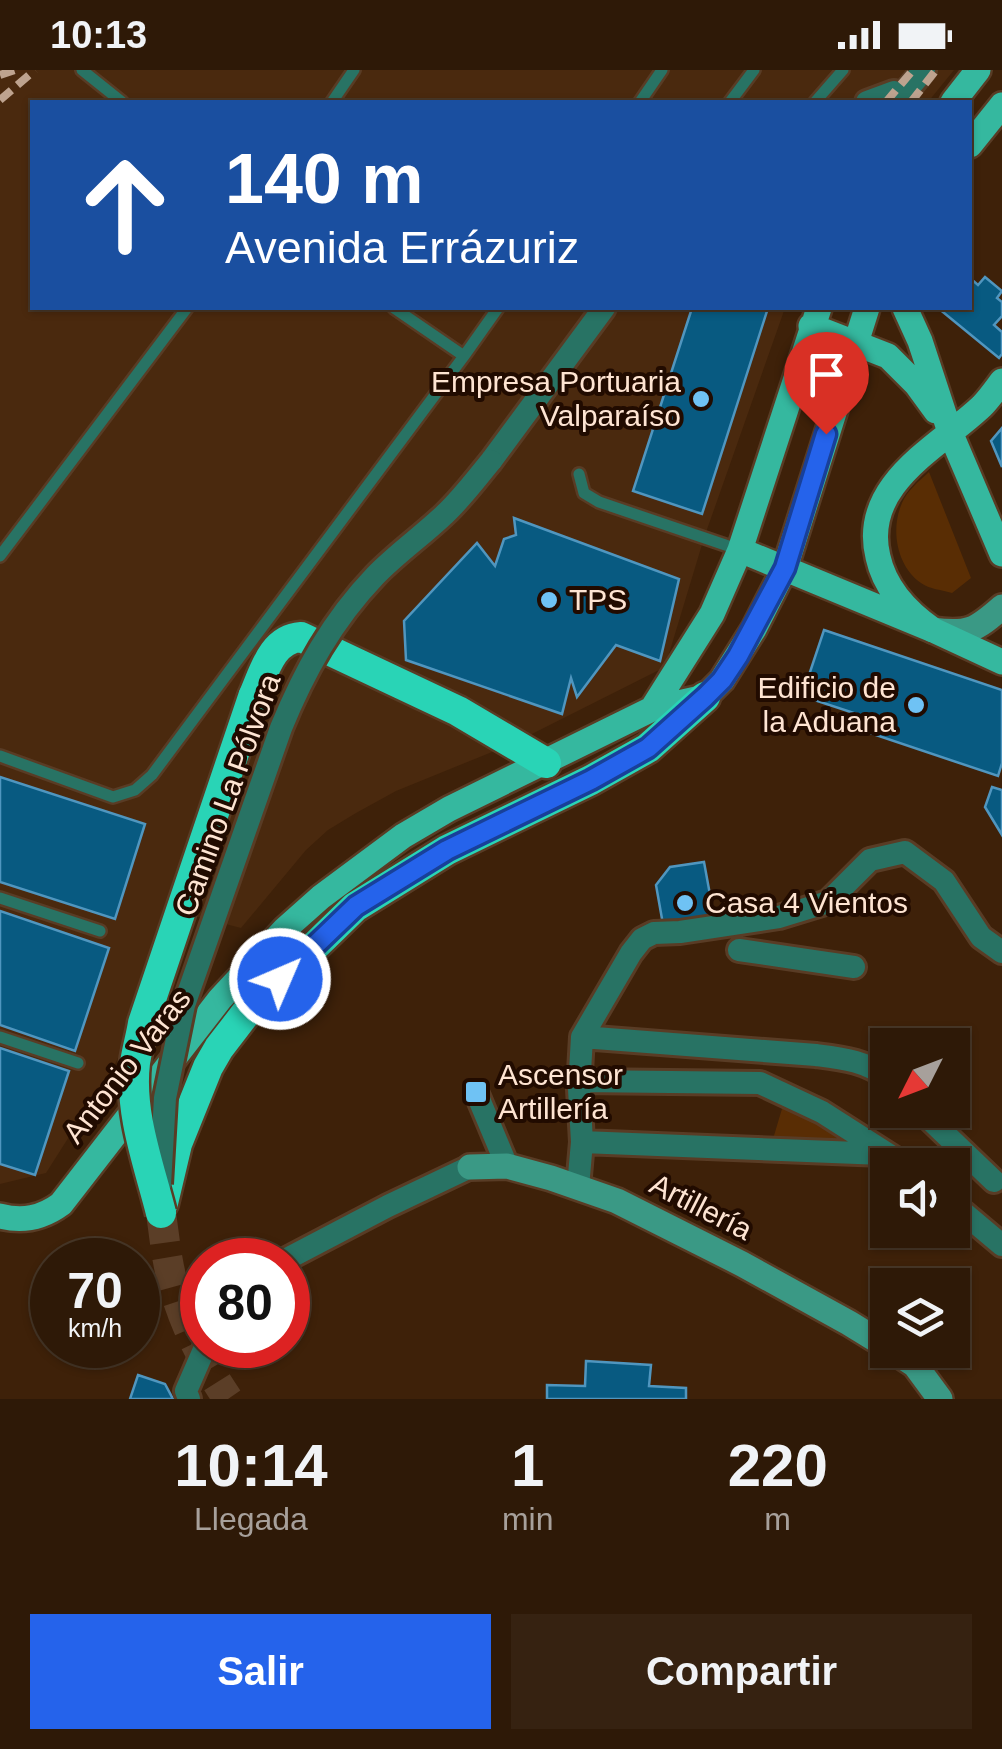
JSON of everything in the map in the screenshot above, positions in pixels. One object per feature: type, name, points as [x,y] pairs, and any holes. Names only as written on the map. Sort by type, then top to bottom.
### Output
[{"type":"highway","points":[[160,1213],[138,1123],[135,1064],[144,1023],[253,697],[278,645],[301,637],[458,711],[546,763]]},
{"type":"highway","points":[[160,1213],[177,1144],[219,1048],[246,1014],[356,906],[447,850],[648,748],[705,697]]},
{"type":"main road","points":[[955,100],[978,70]]},
{"type":"main road","points":[[972,142],[1002,105]]},
{"type":"main road","points":[[652,708],[705,697],[738,656],[785,568],[866,310]]},
{"type":"main road","points":[[906,310],[950,432],[1002,554]]},
{"type":"main road","points":[[652,708],[712,614],[740,550],[815,317],[855,342],[888,356],[916,385],[950,432]]},
{"type":"main road","points":[[934,630],[916,618],[883,577],[876,551],[877,518],[892,487],[917,458],[983,405],[1002,382]]},
{"type":"main road","points":[[740,550],[1002,662]]},
{"type":"main road","name":"Antonio Varas","points":[[0,1216],[28,1219],[51,1212],[61,1204],[220,999],[321,896],[449,808],[652,708]]},
{"type":"street","points":[[873,100],[894,92],[900,99],[924,70]]},
{"type":"street","name":"Camino La Pólvora","points":[[160,1213],[165,1098],[184,1005],[296,692],[314,656],[355,598],[469,489],[605,311]]},
{"type":"street","points":[[934,630],[957,633],[972,629],[1002,607]]},
{"type":"street","points":[[578,1188],[582,1037],[642,938],[654,933],[779,917],[828,902],[870,860],[905,852],[944,882],[981,937],[1002,952]]},
{"type":"street","points":[[739,950],[854,967]]},
{"type":"street","points":[[582,1037],[846,1059],[870,1067]]},
{"type":"street","points":[[580,1081],[760,1083],[822,1112],[879,1148]]},
{"type":"street","points":[[476,1092],[507,1166]]},
{"type":"street","points":[[939,1128],[994,1181]]},
{"type":"street","points":[[582,1142],[870,1158]]},
{"type":"street","name":"Artillería","points":[[470,1168],[507,1166],[616,1201],[742,1264],[870,1336]]},
{"type":"street","points":[[310,1247],[470,1168]]},
{"type":"street","points":[[970,1218],[1002,1244]]},
{"type":"street","points":[[187,1395],[197,1368]]},
{"type":"street","name":"Artillería","points":[[917,1368],[940,1399]]},
{"type":"lane","points":[[82,70],[120,100]]},
{"type":"lane","points":[[333,100],[354,70]]},
{"type":"lane","points":[[641,100],[662,70]]},
{"type":"lane","points":[[732,100],[754,70]]},
{"type":"lane","points":[[818,100],[843,70]]},
{"type":"lane","points":[[0,556],[185,310]]},
{"type":"lane","points":[[397,310],[464,356]]},
{"type":"lane","points":[[0,756],[113,796],[135,790],[152,775],[497,310]]},
{"type":"lane","points":[[579,474],[584,493],[599,502],[740,550]]},
{"type":"lane","points":[[0,898],[100,931]]},
{"type":"lane","points":[[0,1036],[78,1063]]},
{"type":"shaded area","points":[[0,70],[954,70],[930,100],[30,100],[30,310],[784,310],[704,538],[665,667],[514,743],[396,791],[328,830],[306,850],[241,928],[167,909],[129,1036],[114,1066],[46,1173],[0,1184]]},
{"type":"shaded area","points":[[929,472],[971,578],[952,593],[921,583],[906,567],[898,547],[898,513],[902,503]]},
{"type":"shaded area","points":[[784,1102],[862,1147],[773,1139]]},
{"type":"building","points":[[985,277],[1002,291],[997,298],[1002,302],[1002,316],[994,325],[1002,332],[999,358],[940,310],[972,310],[972,280],[978,285]]},
{"type":"building","name":"Empresa Portuaria Valparaíso","points":[[691,310],[767,310],[702,514],[633,491]]},
{"type":"building","points":[[1002,428],[1002,467],[991,441]]},
{"type":"building","name":"TPS","points":[[514,518],[679,579],[660,661],[616,645],[577,697],[571,678],[562,714],[406,660],[404,621],[477,543],[495,566],[504,539],[516,535]]},
{"type":"building","name":"Edificio de la Aduana","points":[[824,630],[1002,690],[1002,763],[998,776],[852,727],[857,714],[802,696]]},
{"type":"building","points":[[0,777],[145,824],[115,919],[0,882]]},
{"type":"building","points":[[992,787],[1002,790],[1002,835],[985,807]]},
{"type":"building","name":"Casa 4 Vientos","points":[[704,862],[715,922],[664,930],[656,885],[670,867]]},
{"type":"building","points":[[0,911],[109,948],[75,1051],[0,1025]]},
{"type":"building","points":[[0,1048],[69,1071],[35,1175],[0,1164]]},
{"type":"building","points":[[586,1361],[651,1365],[649,1386],[686,1388],[686,1399],[547,1399],[547,1385],[585,1386]]},
{"type":"building","points":[[138,1375],[165,1384],[173,1399],[130,1399]]},
{"type":"tunnel","points":[[161,1213],[169,1268],[181,1308],[202,1356],[228,1399]]},
{"type":"railway","points":[[0,75],[15,70]]},
{"type":"railway","points":[[0,100],[35,70]]},
{"type":"railway","points":[[888,100],[913,70]]},
{"type":"railway","points":[[913,100],[936,70]]},
{"type":"place","name":"Empresa Portuaria Valparaíso","points":[[701,399]]},
{"type":"place","name":"TPS","points":[[549,600]]},
{"type":"place","name":"Edificio de la Aduana","points":[[916,705]]},
{"type":"place","name":"Casa 4 Vientos","points":[[685,903]]},
{"type":"place","name":"Ascensor Artillería","points":[[476,1092]]},
{"type":"route","points":[[280,979],[356,906],[447,850],[648,748],[705,697],[738,656],[785,568],[826,434]]}]
